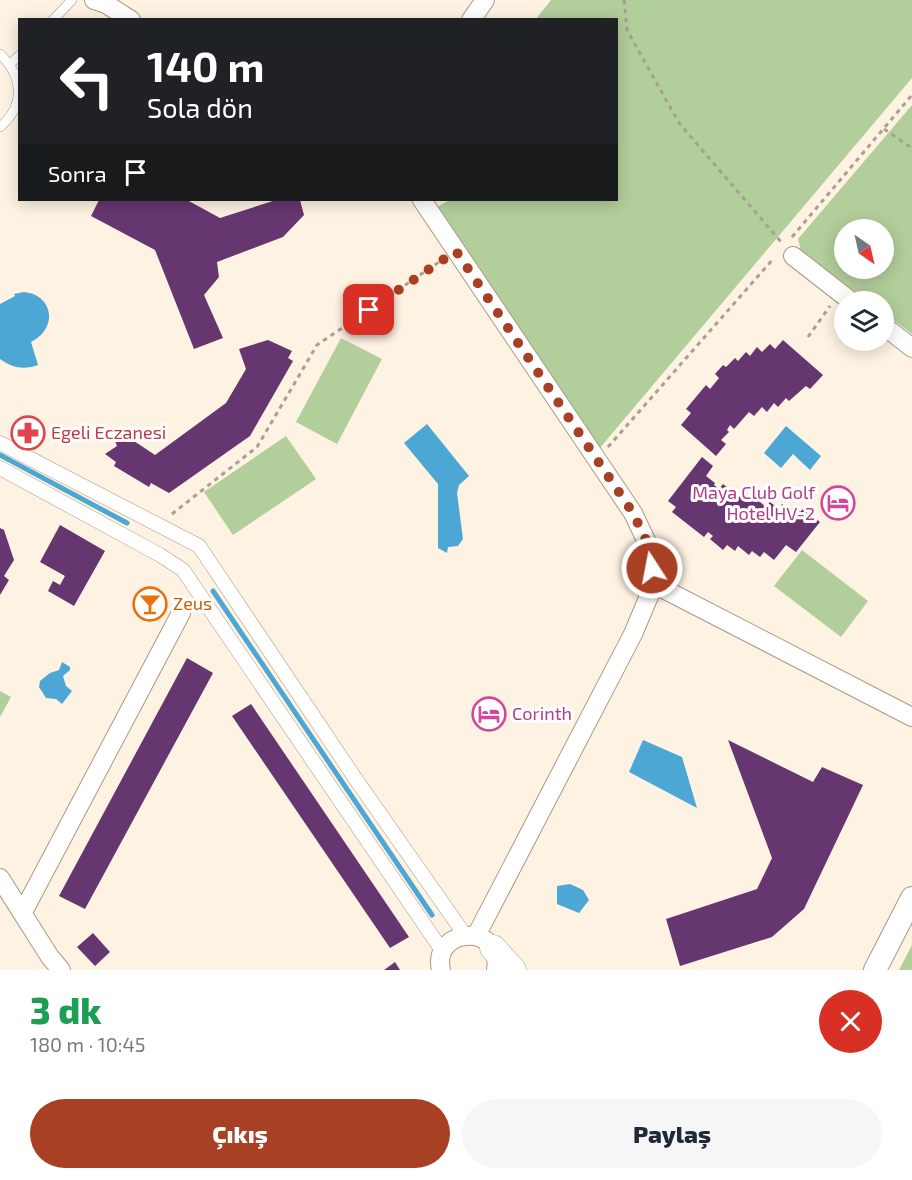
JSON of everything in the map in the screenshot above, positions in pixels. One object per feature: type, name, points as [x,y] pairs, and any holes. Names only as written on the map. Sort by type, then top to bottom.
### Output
[{"type":"main road","points":[[482,947],[513,970]]},
{"type":"street","points":[[94,0],[106,4],[128,18]]},
{"type":"street","points":[[472,18],[484,0]]},
{"type":"street","points":[[423,201],[633,513],[653,555],[649,596],[613,676],[482,947]]},
{"type":"street","points":[[789,251],[839,291]]},
{"type":"street","points":[[894,334],[912,348]]},
{"type":"street","points":[[0,442],[199,546],[357,781],[482,947]]},
{"type":"street","points":[[0,468],[160,555],[183,570],[442,961],[453,940],[482,947]]},
{"type":"street","points":[[650,582],[912,717]]},
{"type":"street","points":[[23,912],[181,613]]},
{"type":"street","points":[[0,879],[50,957],[61,970]]},
{"type":"street","points":[[875,970],[912,897]]},
{"type":"lane","points":[[55,18],[72,0]]},
{"type":"lane","points":[[0,54],[10,64],[18,86]]},
{"type":"lane","points":[[10,64],[18,57]]},
{"type":"lane","points":[[0,126],[8,120],[15,108],[18,96]]},
{"type":"path","points":[[624,0],[627,30],[679,123],[789,251]]},
{"type":"path","points":[[597,460],[789,251],[912,95]]},
{"type":"path","points":[[883,129],[912,148]]},
{"type":"path","points":[[158,525],[257,447],[317,345],[456,251]]},
{"type":"path","points":[[808,337],[834,310]]},
{"type":"green space","points":[[551,0],[912,0],[912,78],[599,449],[437,207],[448,201],[618,201],[618,18],[537,18]]},
{"type":"green space","points":[[912,105],[912,334],[894,320],[894,291],[855,291],[839,279],[894,279],[894,219],[834,219],[834,276],[801,251],[798,239]]},
{"type":"green space","points":[[341,338],[382,359],[337,444],[296,422]]},
{"type":"green space","points":[[286,436],[316,479],[233,535],[204,492]]},
{"type":"green space","points":[[802,550],[868,601],[841,637],[774,586]]},
{"type":"green space","points":[[0,691],[11,697],[0,717]]},
{"type":"green space","points":[[912,945],[912,970],[899,970]]},
{"type":"water","points":[[24,292],[42,299],[47,306],[49,321],[40,336],[31,342],[38,365],[23,368],[0,359],[0,304],[15,296],[14,294]]},
{"type":"water","points":[[427,424],[469,476],[459,485],[457,493],[463,539],[458,546],[448,547],[447,553],[438,548],[438,484],[404,443]]},
{"type":"water","points":[[786,426],[821,456],[810,470],[793,454],[781,468],[764,453]]},
{"type":"water","points":[[62,662],[70,667],[70,670],[63,676],[66,686],[72,691],[62,704],[56,699],[46,698],[39,687],[40,681],[50,673],[59,670]]},
{"type":"water","points":[[643,740],[682,757],[697,808],[629,772]]},
{"type":"water","points":[[570,884],[583,890],[589,900],[579,913],[557,904],[557,886]]},
{"type":"building","points":[[98,201],[189,201],[220,218],[273,201],[300,201],[304,215],[283,237],[217,262],[219,277],[204,295],[223,338],[194,349],[155,250],[91,216]]},
{"type":"building","points":[[268,340],[292,351],[288,358],[293,361],[250,436],[169,493],[151,483],[149,487],[114,466],[116,462],[105,454],[117,446],[114,438],[122,433],[155,455],[226,403],[246,369],[239,349]]},
{"type":"building","points":[[783,340],[823,375],[810,389],[806,386],[789,401],[786,398],[778,407],[774,403],[767,412],[762,407],[754,416],[749,412],[734,429],[730,425],[727,430],[729,432],[721,440],[726,444],[716,456],[681,425],[691,413],[686,409],[706,385],[710,389],[719,378],[715,374],[723,365],[726,367],[735,358],[738,361],[746,352],[750,356],[757,347],[762,352],[770,344],[775,349]]},
{"type":"building","points":[[702,457],[713,466],[706,476],[719,489],[723,484],[739,497],[742,493],[753,501],[755,498],[766,507],[770,502],[779,509],[782,504],[790,510],[793,507],[800,512],[803,509],[820,522],[796,552],[786,545],[774,560],[764,552],[760,557],[752,551],[749,555],[738,546],[735,551],[727,545],[723,550],[710,539],[713,536],[708,532],[704,537],[672,512],[676,507],[668,501]]},
{"type":"building","points":[[60,525],[105,551],[74,606],[48,591],[53,581],[60,585],[65,576],[40,562]]},
{"type":"building","points":[[0,528],[4,530],[14,560],[4,576],[9,580],[0,595]]},
{"type":"building","points":[[187,658],[213,673],[85,909],[59,896]]},
{"type":"building","points":[[251,704],[409,937],[390,948],[232,716]]},
{"type":"building","points":[[728,740],[813,782],[822,767],[863,785],[804,909],[772,937],[680,966],[666,919],[757,889],[772,858]]},
{"type":"building","points":[[93,933],[110,952],[95,966],[77,947]]},
{"type":"building","points":[[395,962],[400,970],[384,970]]},
{"type":"waterway","points":[[0,455],[127,523]]},
{"type":"waterway","points":[[213,591],[432,915]]},
{"type":"place","name":"Egeli Eczanesi","points":[[28,433]]},
{"type":"place","name":"Maya Club Golf Hotel HV-2","points":[[838,503]]},
{"type":"place","name":"Zeus","points":[[150,604]]},
{"type":"place","name":"Corinth","points":[[489,714]]},
{"type":"route","points":[[369,310],[456,251],[633,513],[653,555],[652,568]]}]
